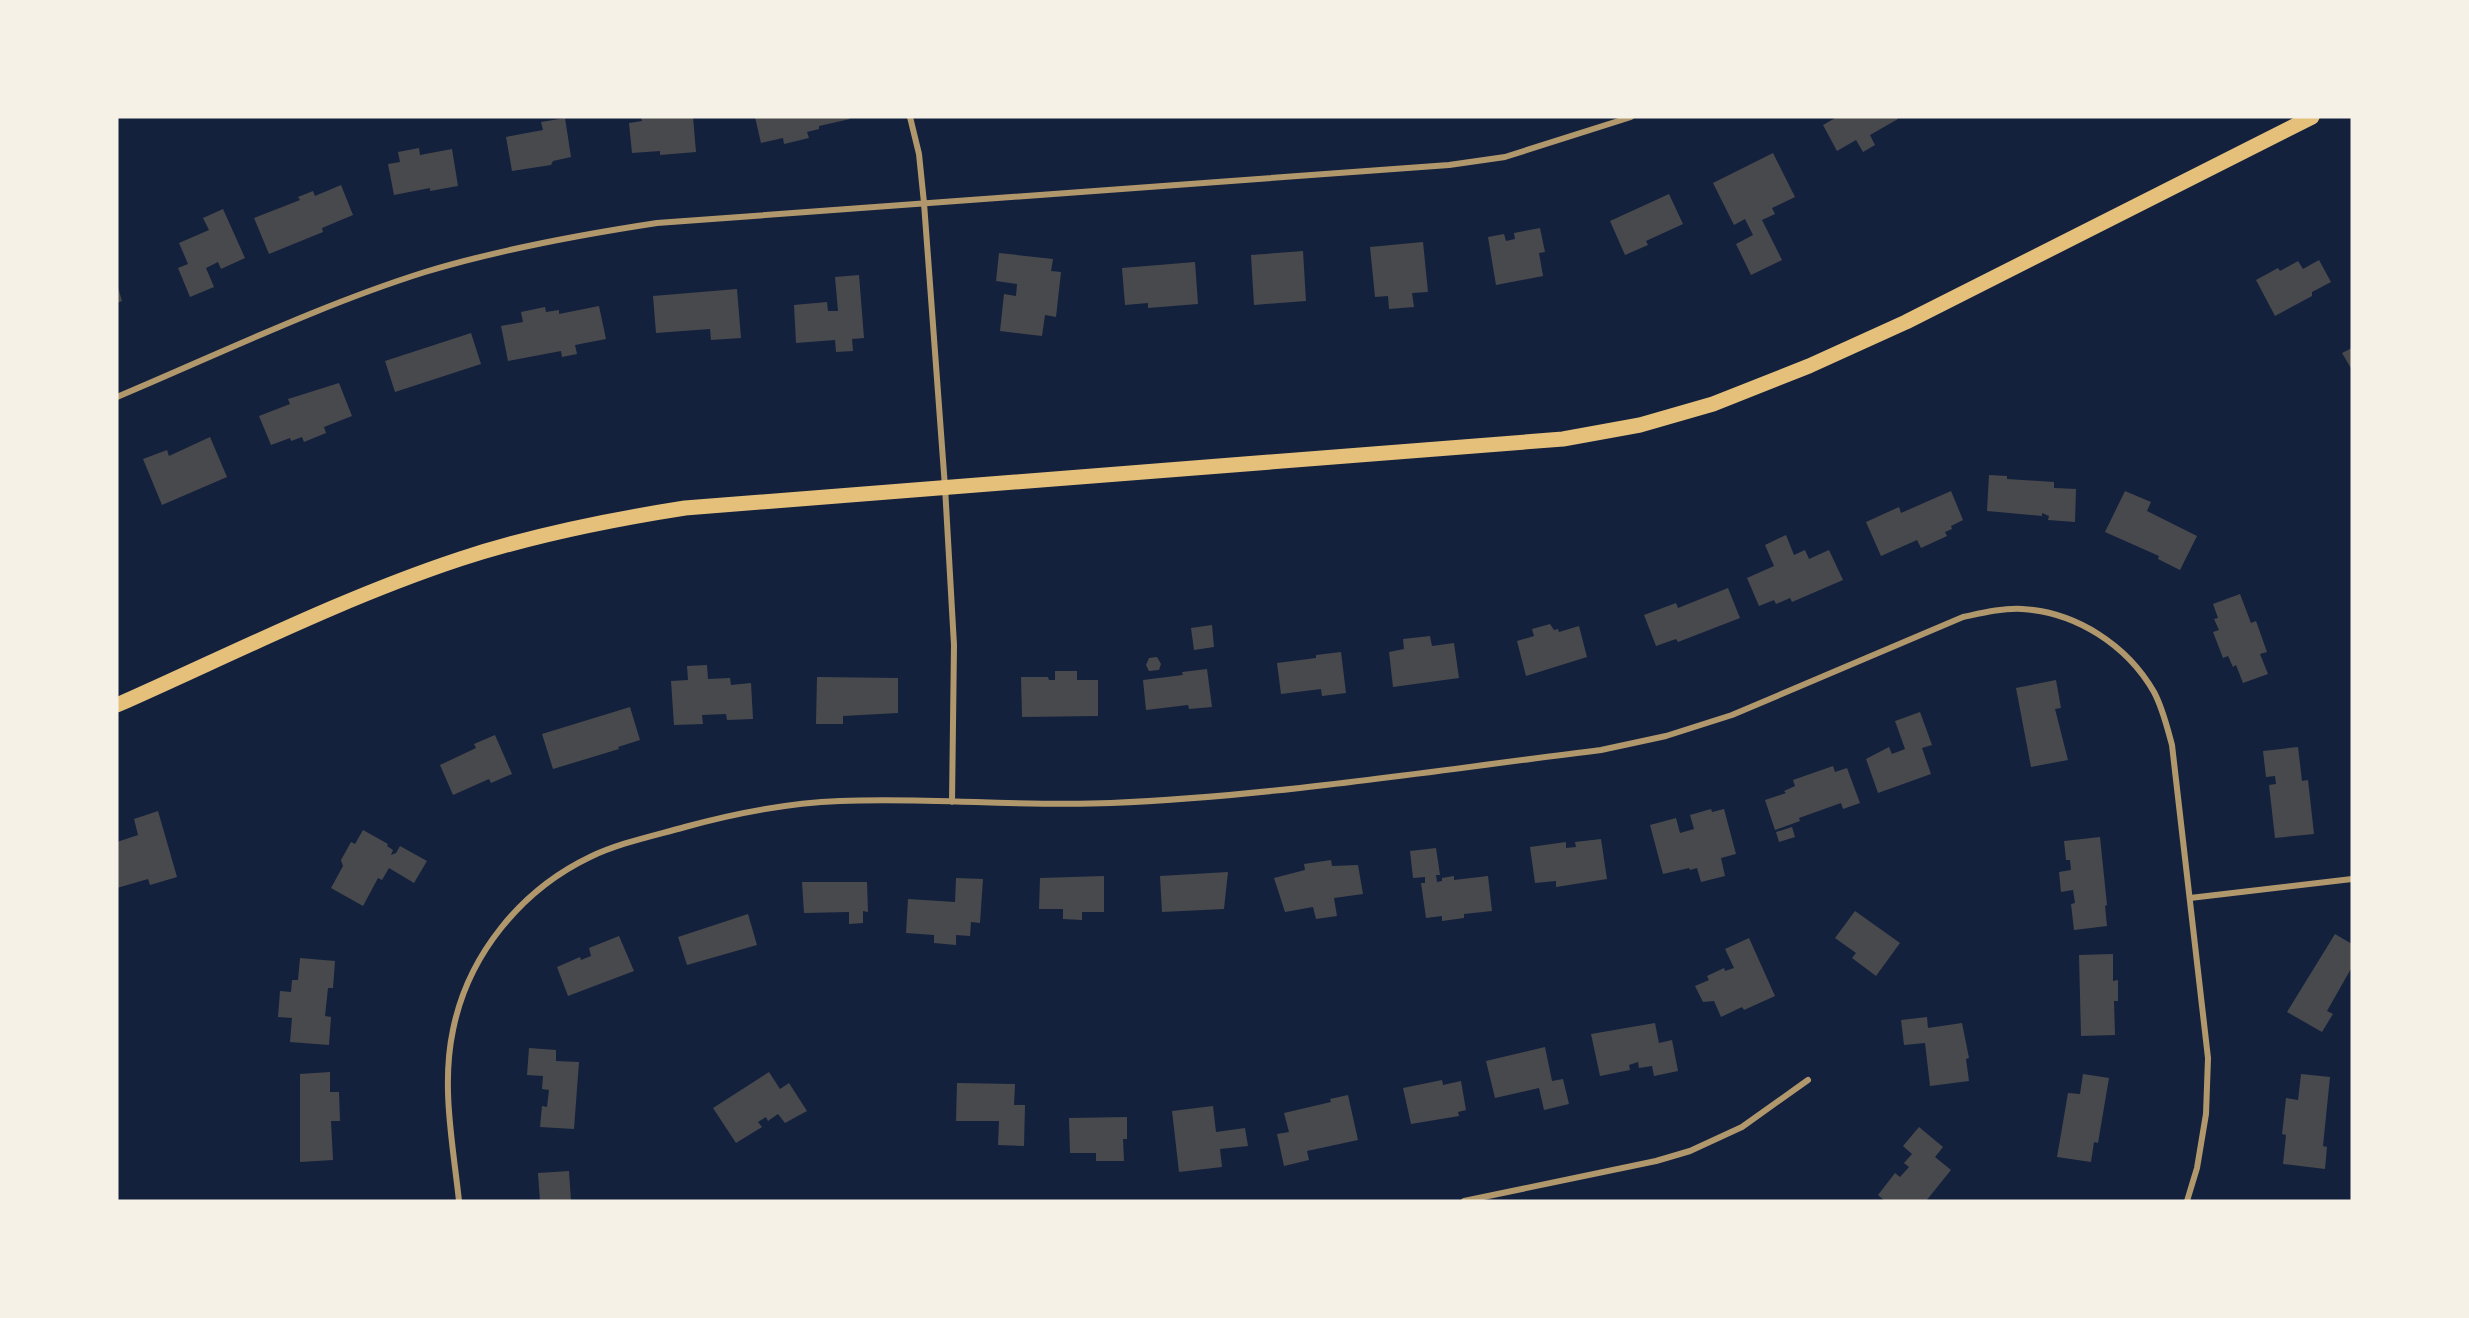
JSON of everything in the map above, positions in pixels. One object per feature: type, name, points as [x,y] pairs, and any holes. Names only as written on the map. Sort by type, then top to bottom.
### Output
[{"type":"main road","points":[[117,705],[379,588],[460,559],[542,535],[611,519],[685,508],[1563,439],[1640,425],[1713,404],[1809,366],[1906,322],[2312,117]]},
{"type":"street","points":[[910,117],[919,154],[924,203],[945,487],[954,645],[952,802]]},
{"type":"street","points":[[117,397],[349,298],[425,272],[503,251],[581,234],[657,223],[1449,165],[1505,157],[1631,117]]},
{"type":"street","points":[[459,1201],[448,1072],[453,1030],[466,985],[486,948],[517,908],[553,878],[591,856],[725,816],[787,805],[842,801],[1099,803],[1188,799],[1601,750],[1666,736],[1732,715],[1963,617],[1993,610],[2023,609],[2064,617],[2099,634],[2133,663],[2154,692],[2165,718],[2172,745],[2208,1058],[2206,1113],[2196,1168],[2187,1201]]},
{"type":"street","points":[[2190,898],[2352,879]]},
{"type":"street","points":[[1464,1201],[1656,1161],[1690,1151],[1742,1126],[1808,1080]]},
{"type":"building","points":[[641,117],[693,117],[696,152],[660,155],[660,151],[632,153],[629,123],[642,121]]},
{"type":"building","points":[[755,117],[849,117],[850,119],[819,126],[819,129],[807,132],[809,138],[784,144],[783,138],[761,143]]},
{"type":"building","points":[[1837,117],[1897,117],[1898,119],[1870,135],[1875,145],[1863,152],[1856,140],[1837,151],[1823,125]]},
{"type":"building","points":[[565,118],[571,157],[553,161],[551,165],[512,171],[506,137],[543,130],[541,122]]},
{"type":"building","points":[[419,148],[420,155],[452,149],[458,186],[430,191],[430,188],[394,195],[388,164],[400,162],[398,152]]},
{"type":"building","points":[[1773,153],[1795,197],[1772,208],[1775,214],[1762,220],[1782,260],[1751,275],[1736,244],[1753,235],[1745,219],[1734,225],[1713,183]]},
{"type":"building","points":[[341,185],[353,215],[322,228],[323,232],[269,254],[254,218],[300,200],[298,197],[313,191],[315,196]]},
{"type":"building","points":[[1669,194],[1683,224],[1646,241],[1648,245],[1625,255],[1610,221]]},
{"type":"building","points":[[223,209],[245,258],[221,269],[218,262],[206,268],[214,287],[190,297],[178,268],[188,264],[179,243],[209,230],[203,218]]},
{"type":"building","points":[[1540,228],[1545,252],[1539,253],[1543,276],[1496,285],[1488,237],[1504,234],[1506,241],[1515,239],[1514,233]]},
{"type":"building","points":[[1423,242],[1428,292],[1412,293],[1414,307],[1389,309],[1388,296],[1375,297],[1370,247]]},
{"type":"building","points":[[1303,251],[1306,301],[1254,305],[1251,255]]},
{"type":"building","points":[[999,253],[1053,259],[1051,271],[1061,272],[1056,317],[1045,315],[1042,336],[1000,331],[1004,294],[1016,296],[1017,284],[996,281]]},
{"type":"building","points":[[2319,260],[2331,282],[2312,292],[2312,296],[2275,316],[2256,280],[2278,268],[2280,271],[2298,261],[2303,269]]},
{"type":"building","points":[[1195,262],[1198,304],[1148,308],[1148,303],[1125,305],[1122,268]]},
{"type":"building","points":[[859,275],[864,338],[852,339],[853,351],[836,352],[835,340],[796,343],[794,305],[827,302],[828,311],[838,311],[835,277]]},
{"type":"building","points":[[117,284],[122,301],[117,303]]},
{"type":"building","points":[[737,289],[741,338],[711,340],[710,329],[656,333],[653,296]]},
{"type":"building","points":[[599,306],[606,339],[575,345],[577,354],[562,357],[561,351],[508,361],[501,326],[523,322],[521,312],[545,307],[546,312],[559,310],[559,314]]},
{"type":"building","points":[[471,333],[481,364],[395,392],[385,361]]},
{"type":"building","points":[[2352,348],[2352,370],[2342,353]]},
{"type":"building","points":[[339,383],[352,416],[324,427],[326,433],[304,442],[302,437],[291,441],[290,438],[271,445],[259,416],[290,404],[288,399]]},
{"type":"building","points":[[210,437],[227,477],[162,505],[143,459],[167,450],[169,456]]},
{"type":"building","points":[[1989,475],[2007,476],[2007,479],[2054,482],[2054,488],[2076,489],[2075,522],[2048,520],[2049,516],[2042,513],[2042,516],[1987,511]]},
{"type":"building","points":[[1951,491],[1963,520],[1945,532],[1947,536],[1921,548],[1917,540],[1881,556],[1866,522],[1899,507],[1901,513]]},
{"type":"building","points":[[2125,491],[2151,502],[2147,511],[2197,536],[2180,570],[2158,559],[2159,556],[2105,532]]},
{"type":"building","points":[[1786,535],[1794,555],[1805,550],[1809,559],[1829,550],[1843,580],[1792,602],[1790,598],[1776,604],[1774,600],[1759,606],[1747,578],[1774,566],[1765,545]]},
{"type":"building","points":[[1728,588],[1740,618],[1678,642],[1676,639],[1656,646],[1644,615],[1676,603],[1678,608]]},
{"type":"building","points":[[2240,594],[2251,623],[2256,621],[2267,652],[2260,654],[2268,674],[2243,683],[2236,665],[2233,667],[2228,656],[2223,658],[2213,632],[2219,630],[2214,619],[2218,618],[2213,604]]},
{"type":"building","points":[[1550,624],[1554,630],[1558,629],[1559,632],[1579,626],[1587,657],[1526,676],[1517,641],[1534,636],[1532,629]]},
{"type":"building","points":[[1212,625],[1214,647],[1194,650],[1191,628]]},
{"type":"building","points":[[1430,636],[1432,646],[1454,643],[1459,678],[1393,687],[1389,652],[1404,649],[1403,639]]},
{"type":"building","points":[[1341,652],[1346,693],[1322,696],[1321,689],[1281,694],[1277,663]]},
{"type":"building","points":[[1157,657],[1161,664],[1159,670],[1149,671],[1146,665],[1149,658]]},
{"type":"building","points":[[707,665],[708,679],[730,678],[731,685],[751,683],[753,719],[727,720],[726,714],[702,715],[703,724],[674,725],[671,681],[688,680],[687,666]]},
{"type":"building","points":[[1207,669],[1212,707],[1189,709],[1188,705],[1146,710],[1143,680],[1183,675],[1182,672]]},
{"type":"building","points":[[1055,671],[1077,671],[1077,680],[1098,680],[1098,716],[1022,717],[1021,677],[1048,677],[1049,680],[1055,680]]},
{"type":"building","points":[[817,677],[898,678],[898,713],[843,716],[843,724],[816,724]]},
{"type":"building","points":[[2056,680],[2061,708],[2055,709],[2068,760],[2031,767],[2016,688]]},
{"type":"building","points":[[630,707],[640,740],[618,747],[619,749],[553,769],[542,734]]},
{"type":"building","points":[[1920,712],[1932,745],[1922,748],[1931,774],[1878,793],[1866,759],[1889,747],[1892,754],[1905,749],[1895,721]]},
{"type":"building","points":[[495,735],[512,774],[491,783],[489,779],[453,795],[440,765],[476,748],[474,744]]},
{"type":"building","points":[[2298,747],[2302,781],[2308,780],[2314,834],[2275,838],[2269,785],[2276,784],[2275,776],[2266,777],[2263,751]]},
{"type":"building","points":[[1833,766],[1835,772],[1847,768],[1860,803],[1843,809],[1841,803],[1799,818],[1800,821],[1775,830],[1765,800],[1786,793],[1784,791],[1795,786],[1793,780]]},
{"type":"building","points":[[1711,809],[1712,812],[1724,809],[1736,854],[1721,858],[1725,876],[1701,882],[1697,868],[1663,874],[1650,825],[1676,818],[1680,833],[1694,829],[1690,815]]},
{"type":"building","points":[[158,811],[177,877],[150,885],[148,879],[117,888],[117,842],[138,835],[134,819]]},
{"type":"building","points":[[1792,827],[1795,837],[1779,842],[1776,832]]},
{"type":"building","points":[[363,830],[388,844],[387,846],[393,850],[391,855],[396,853],[400,846],[427,861],[414,883],[389,868],[382,880],[378,878],[363,906],[331,888],[343,866],[341,860],[351,842],[355,844]]},
{"type":"building","points":[[2100,837],[2107,926],[2074,930],[2071,904],[2075,903],[2073,890],[2061,892],[2059,872],[2071,870],[2070,860],[2066,860],[2064,841]]},
{"type":"building","points":[[1601,839],[1607,879],[1556,887],[1556,881],[1535,883],[1530,847],[1566,842],[1566,848],[1576,847],[1575,842]]},
{"type":"building","points":[[1436,848],[1440,875],[1436,875],[1437,882],[1442,881],[1442,878],[1454,876],[1454,880],[1488,876],[1492,911],[1464,914],[1464,918],[1442,921],[1442,916],[1426,918],[1421,883],[1425,883],[1425,877],[1413,878],[1410,851]]},
{"type":"building","points":[[1331,860],[1332,866],[1358,865],[1363,894],[1334,898],[1337,916],[1316,919],[1313,907],[1285,912],[1274,878],[1305,870],[1304,864]]},
{"type":"building","points":[[1228,872],[1224,909],[1162,912],[1160,876]]},
{"type":"building","points":[[1104,876],[1104,912],[1082,912],[1082,920],[1063,919],[1063,909],[1039,909],[1040,878]]},
{"type":"building","points":[[956,878],[983,879],[980,923],[971,922],[970,936],[956,935],[956,945],[934,943],[934,935],[906,933],[908,899],[955,902]]},
{"type":"building","points":[[802,882],[867,882],[868,912],[863,911],[863,923],[849,924],[849,912],[804,913]]},
{"type":"building","points":[[1855,911],[1900,943],[1876,976],[1852,958],[1856,953],[1835,938]]},
{"type":"building","points":[[748,914],[757,945],[687,965],[678,937]]},
{"type":"building","points":[[2335,934],[2352,944],[2352,967],[2327,1011],[2333,1014],[2322,1032],[2287,1012]]},
{"type":"building","points":[[619,936],[634,971],[568,996],[557,967],[580,957],[581,960],[591,956],[589,948]]},
{"type":"building","points":[[1749,938],[1775,996],[1744,1010],[1742,1007],[1721,1017],[1714,1001],[1703,1002],[1695,986],[1709,980],[1707,976],[1724,968],[1725,971],[1734,968],[1725,949]]},
{"type":"building","points":[[2113,954],[2113,981],[2118,980],[2118,1001],[2114,1001],[2115,1035],[2081,1036],[2079,955]]},
{"type":"building","points":[[300,958],[335,961],[333,988],[328,988],[325,1016],[331,1017],[329,1045],[290,1042],[292,1018],[278,1017],[280,991],[291,992],[292,980],[298,980]]},
{"type":"building","points":[[1927,1017],[1928,1028],[1962,1023],[1969,1058],[1966,1059],[1969,1081],[1930,1086],[1925,1043],[1904,1045],[1901,1020]]},
{"type":"building","points":[[1655,1023],[1659,1043],[1672,1040],[1678,1071],[1654,1076],[1652,1066],[1639,1068],[1638,1062],[1629,1065],[1630,1070],[1600,1076],[1591,1034]]},
{"type":"building","points":[[1545,1047],[1552,1081],[1563,1079],[1569,1104],[1544,1110],[1539,1088],[1495,1098],[1486,1061]]},
{"type":"building","points":[[529,1048],[556,1050],[556,1061],[579,1062],[574,1129],[540,1127],[542,1106],[547,1107],[549,1090],[542,1089],[543,1076],[527,1075]]},
{"type":"building","points":[[330,1072],[330,1092],[339,1092],[340,1121],[331,1121],[333,1160],[300,1162],[300,1074]]},
{"type":"building","points":[[769,1072],[780,1089],[789,1083],[807,1111],[785,1123],[778,1114],[768,1121],[766,1117],[758,1122],[762,1127],[736,1143],[713,1108]]},
{"type":"building","points":[[2083,1074],[2109,1078],[2098,1143],[2094,1142],[2091,1162],[2057,1157],[2068,1093],[2080,1094]]},
{"type":"building","points":[[2301,1074],[2330,1077],[2323,1146],[2327,1147],[2325,1169],[2283,1164],[2286,1135],[2282,1134],[2286,1098],[2298,1100]]},
{"type":"building","points":[[1442,1080],[1443,1085],[1461,1081],[1466,1110],[1458,1112],[1459,1116],[1411,1124],[1403,1088]]},
{"type":"building","points":[[957,1083],[1015,1084],[1014,1105],[1025,1105],[1024,1146],[998,1145],[999,1121],[956,1121]]},
{"type":"building","points":[[1348,1095],[1358,1140],[1307,1151],[1309,1160],[1284,1166],[1277,1134],[1289,1132],[1284,1113],[1331,1102],[1330,1099]]},
{"type":"building","points":[[1213,1106],[1216,1132],[1245,1128],[1248,1146],[1220,1149],[1222,1167],[1179,1172],[1172,1111]]},
{"type":"building","points":[[1127,1117],[1127,1139],[1123,1139],[1124,1161],[1096,1161],[1096,1153],[1070,1153],[1069,1118]]},
{"type":"building","points":[[1919,1127],[1943,1147],[1935,1157],[1951,1170],[1926,1201],[1885,1201],[1878,1195],[1895,1173],[1900,1177],[1909,1167],[1904,1163],[1912,1154],[1903,1146]]},
{"type":"building","points":[[569,1171],[571,1201],[540,1201],[538,1173]]}]
